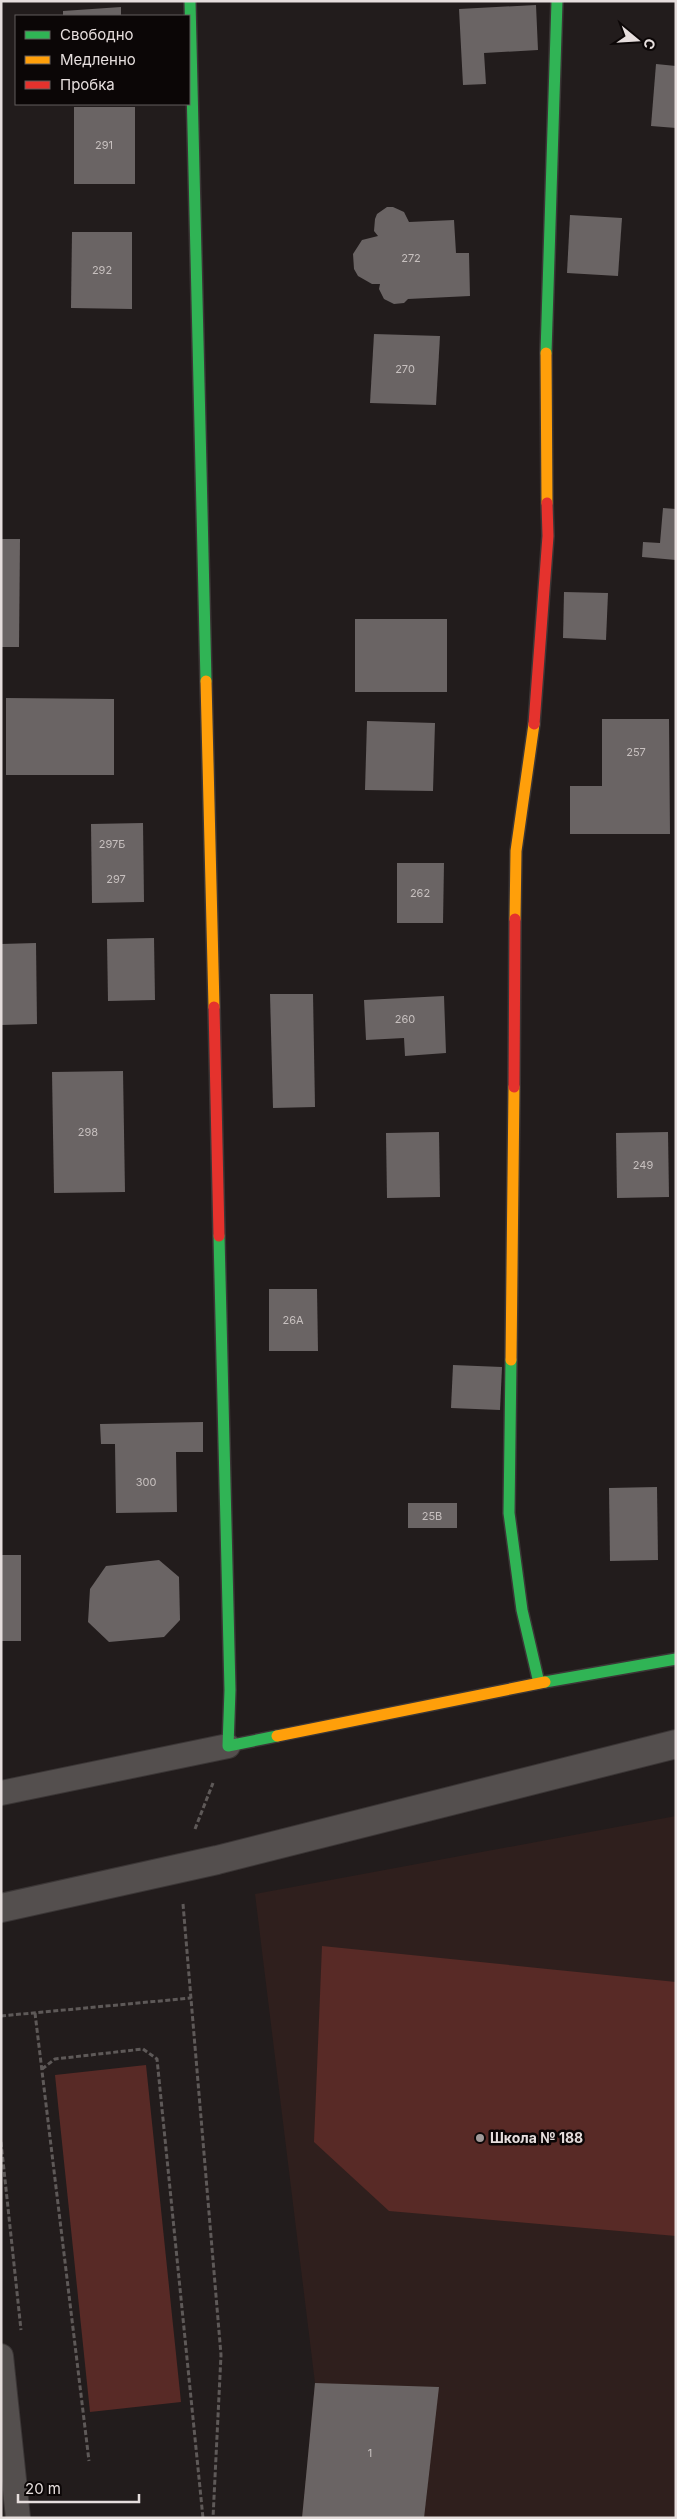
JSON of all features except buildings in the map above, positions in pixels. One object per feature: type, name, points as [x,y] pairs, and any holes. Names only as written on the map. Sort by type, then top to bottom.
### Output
[{"type":"street","points":[[190,1],[230,1690],[228,1746],[538,1683],[676,1660]]},
{"type":"street","points":[[538,1683],[522,1610],[509,1513],[515,861],[536,709],[548,536],[545,370],[557,1]]},
{"type":"street","points":[[1,1908],[179,1869],[676,1744]]},
{"type":"lane","points":[[1,1793],[228,1746]]},
{"type":"lane","points":[[1,2356],[18,2518]]},
{"type":"path","points":[[213,2518],[221,2354],[179,1869],[228,1746]]},
{"type":"path","points":[[1,2016],[191,1998]]},
{"type":"path","points":[[35,2013],[89,2461]]},
{"type":"path","points":[[42,2070],[55,2059],[143,2049],[157,2059],[203,2518]]},
{"type":"shaded area","name":"Школа № 188","points":[[676,1816],[676,2518],[302,2518],[315,2383],[255,1894]]},
{"type":"shaded area","points":[[322,1946],[676,1982],[676,2236],[389,2211],[314,2142]]},
{"type":"shaded area","points":[[146,2065],[181,2402],[90,2412],[55,2075]]},
{"type":"traffic: fast","points":[[190,1],[206,681]]},
{"type":"traffic: fast","points":[[546,353],[557,1]]},
{"type":"traffic: fast","points":[[219,1236],[230,1690],[228,1746],[277,1736]]},
{"type":"traffic: fast","points":[[511,1360],[509,1513],[522,1610],[539,1683]]},
{"type":"traffic: fast","points":[[545,1682],[676,1659]]},
{"type":"traffic: slow","points":[[546,353],[547,503]]},
{"type":"traffic: slow","points":[[206,681],[214,1007]]},
{"type":"traffic: slow","points":[[515,919],[516,851],[534,724]]},
{"type":"traffic: slow","points":[[511,1360],[514,1087]]},
{"type":"traffic: slow","points":[[277,1736],[545,1682]]},
{"type":"traffic: jam","points":[[534,724],[548,536],[547,503]]},
{"type":"traffic: jam","points":[[514,1087],[515,919]]},
{"type":"traffic: jam","points":[[214,1007],[219,1236]]},
{"type":"place","name":"Школа № 188","points":[[480,2138]]}]
